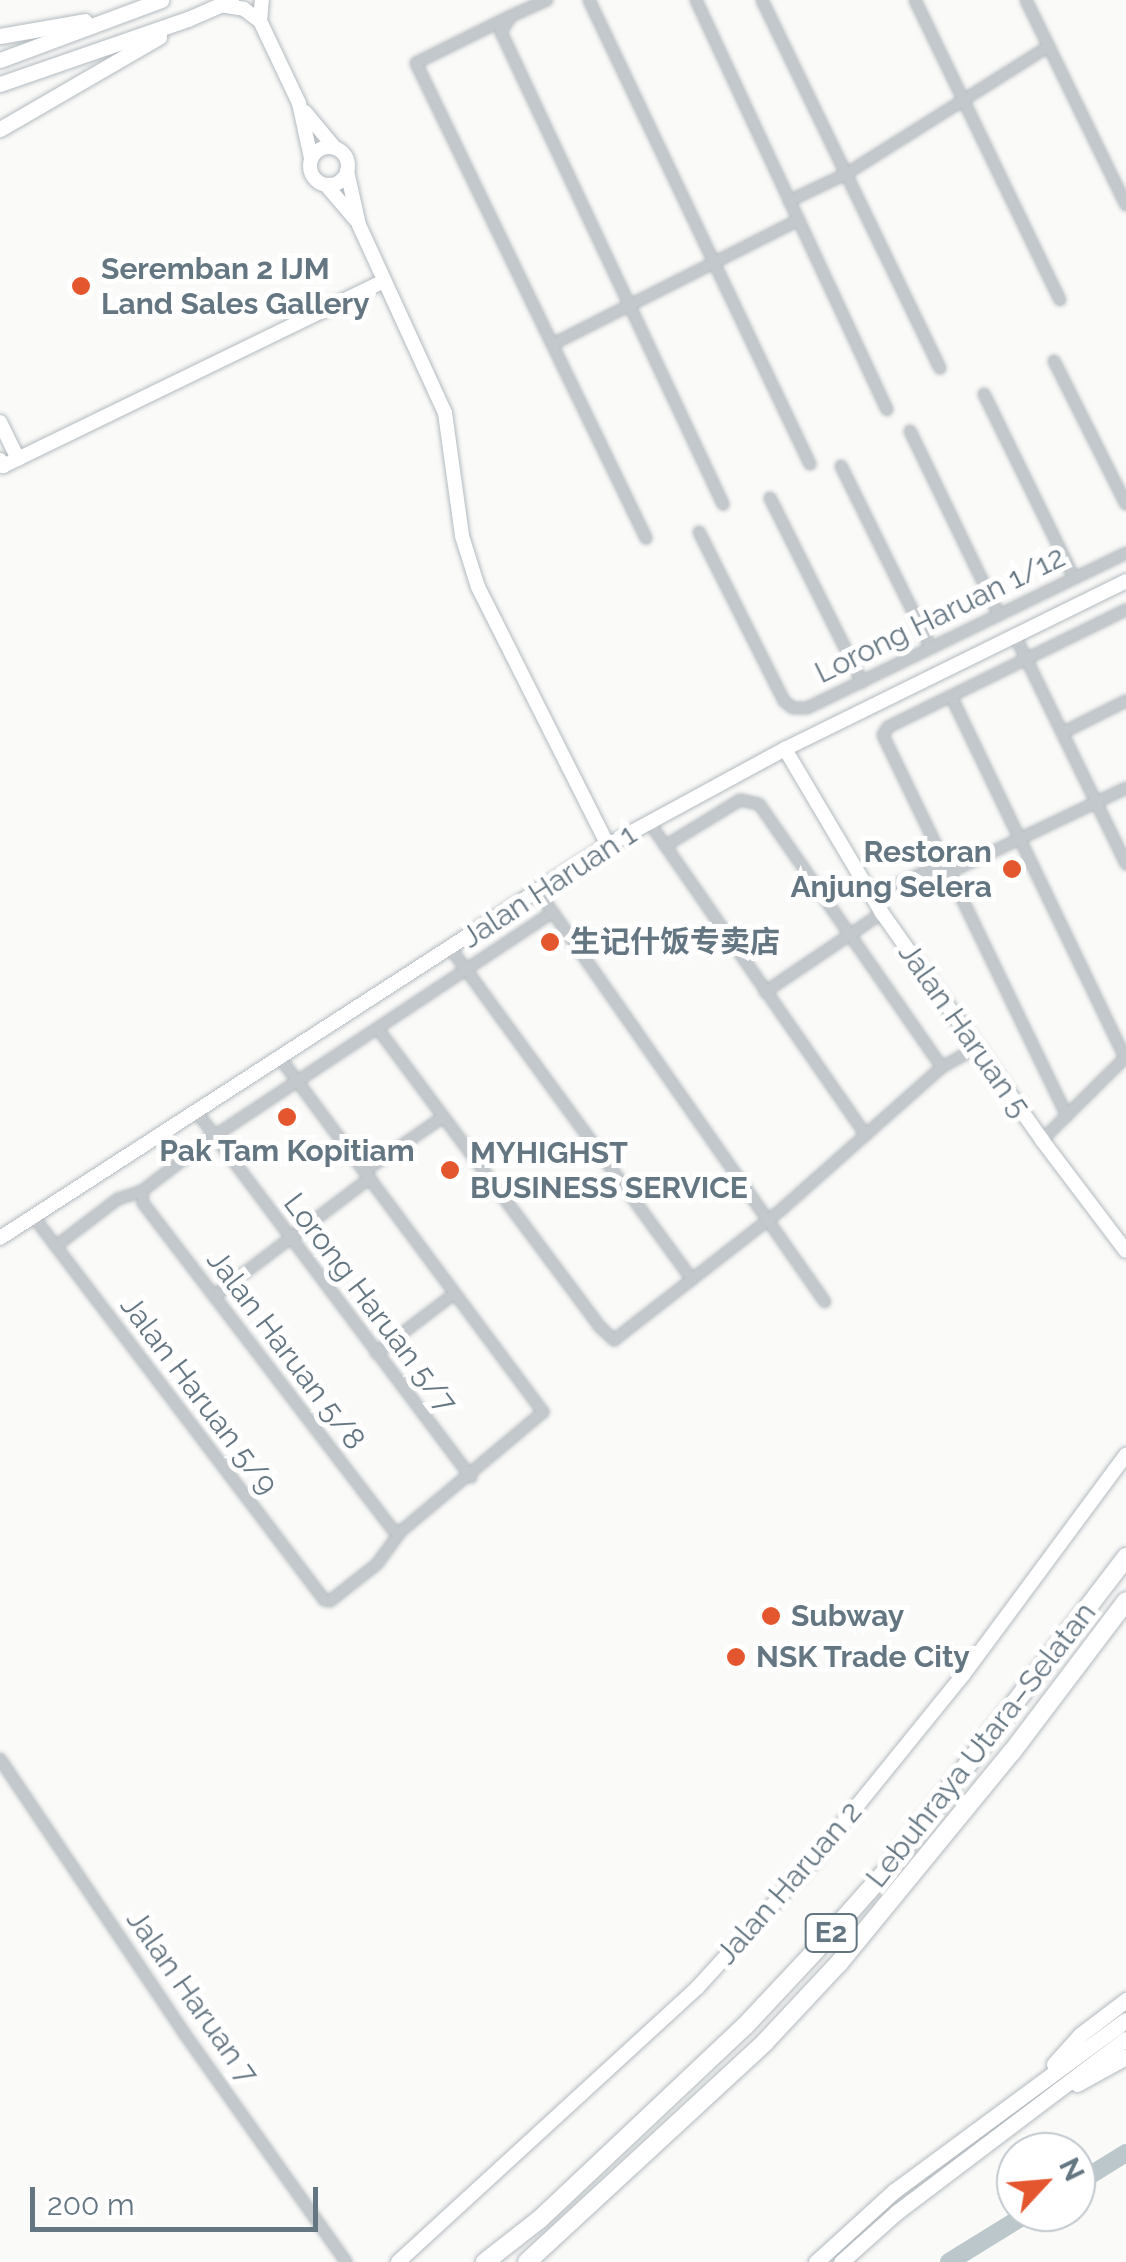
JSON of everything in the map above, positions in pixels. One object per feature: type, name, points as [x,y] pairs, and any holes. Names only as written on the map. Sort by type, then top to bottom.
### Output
[{"type":"highway","name":"Lebuhraya Utara–Selatan","points":[[485,2262],[540,2219],[745,2026],[816,1950],[887,1870],[1126,1557]]},
{"type":"highway","name":"Lebuhraya Utara–Selatan","points":[[527,2262],[765,2042],[839,1963],[1000,1768],[1126,1601]]},
{"type":"main road","points":[[0,60],[161,0]]},
{"type":"main road","points":[[260,21],[262,0]]},
{"type":"main road","points":[[0,84],[188,20],[226,3],[244,8],[260,21],[299,103],[312,176],[326,185],[359,225]]},
{"type":"main road","points":[[0,36],[131,12]]},
{"type":"main road","points":[[0,129],[188,20]]},
{"type":"main road","points":[[299,103],[344,155],[359,225],[445,412],[462,536],[478,587],[608,844]]},
{"type":"main road","points":[[311,158],[319,150],[336,148]]},
{"type":"main road","points":[[326,185],[342,181],[347,171]]},
{"type":"main road","points":[[2,463],[384,280]]},
{"type":"main road","points":[[0,422],[18,458]]},
{"type":"main road","name":"Jalan Haruan 1","points":[[0,1238],[608,844],[785,749],[1126,581]]},
{"type":"main road","name":"Jalan Haruan 5","points":[[785,749],[882,914],[1042,1140],[1126,1250]]},
{"type":"main road","name":"Jalan Haruan 2","points":[[398,2262],[697,1988],[810,1864],[963,1675],[1126,1455]]},
{"type":"main road","points":[[1039,2083],[1072,2044],[1126,2000]]},
{"type":"main road","points":[[816,2262],[894,2191],[1126,2020]]},
{"type":"main road","points":[[841,2262],[897,2212],[1126,2040]]},
{"type":"main road","points":[[1052,2096],[1126,2057]]},
{"type":"street","points":[[547,0],[416,63],[646,538]]},
{"type":"street","points":[[589,0],[810,464]]},
{"type":"street","points":[[696,0],[887,410]]},
{"type":"street","points":[[762,0],[940,368]]},
{"type":"street","points":[[915,0],[1060,300]]},
{"type":"street","points":[[1026,0],[1126,205]]},
{"type":"street","points":[[510,16],[501,32],[724,504]]},
{"type":"street","points":[[790,201],[846,174],[1048,46]]},
{"type":"street","points":[[553,344],[798,220]]},
{"type":"street","points":[[1054,362],[1126,504]]},
{"type":"street","points":[[984,394],[1074,578]]},
{"type":"street","points":[[910,431],[999,615]]},
{"type":"street","points":[[841,466],[931,648]]},
{"type":"street","points":[[770,498],[862,682]]},
{"type":"street","name":"Lorong Haruan 1/12","points":[[699,532],[784,701],[793,708],[807,708],[1126,552]]},
{"type":"street","points":[[1067,1116],[884,741],[884,730],[1126,610]]},
{"type":"street","points":[[1015,636],[1126,864]]},
{"type":"street","points":[[951,696],[1126,1057],[1042,1140]]},
{"type":"street","points":[[1062,733],[1126,701]]},
{"type":"street","points":[[871,896],[1019,840],[1126,788]]},
{"type":"street","points":[[665,846],[740,800],[751,798],[759,804],[942,1068]]},
{"type":"street","points":[[649,822],[866,1135]]},
{"type":"street","points":[[538,891],[770,1218],[824,1302]]},
{"type":"street","points":[[56,1246],[118,1199],[142,1191],[212,1137],[552,913]]},
{"type":"street","points":[[765,992],[882,914]]},
{"type":"street","points":[[450,949],[692,1280]]},
{"type":"street","points":[[378,1028],[599,1326],[614,1340],[770,1218],[942,1068],[976,1048]]},
{"type":"street","points":[[280,1058],[543,1412],[400,1532]]},
{"type":"street","name":"Lorong Haruan 5/7","points":[[196,1110],[212,1137],[470,1476]]},
{"type":"street","points":[[214,1296],[443,1117]]},
{"type":"street","name":"Jalan Haruan 5/8","points":[[142,1191],[142,1203],[392,1529],[400,1532]]},
{"type":"street","name":"Jalan Haruan 5/9","points":[[33,1216],[327,1602],[377,1564],[400,1532]]},
{"type":"street","points":[[376,1354],[454,1294]]},
{"type":"street","name":"Jalan Haruan 7","points":[[0,1758],[184,2033],[346,2262]]},
{"type":"waterway","points":[[1096,2172],[1126,2153]]},
{"type":"waterway","points":[[949,2262],[998,2232]]},
{"type":"place","name":"Seremban 2 IJM Land Sales Gallery","points":[[81,286]]},
{"type":"place","name":"Restoran Anjung Selera","points":[[1012,869]]},
{"type":"place","name":"生记什饭专卖店","points":[[550,942]]},
{"type":"place","name":"Pak Tam Kopitiam","points":[[287,1117]]},
{"type":"place","name":"MYHIGHST BUSINESS SERVICE","points":[[450,1170]]},
{"type":"place","name":"Subway","points":[[771,1616]]},
{"type":"place","name":"NSK Trade City","points":[[736,1657]]}]
